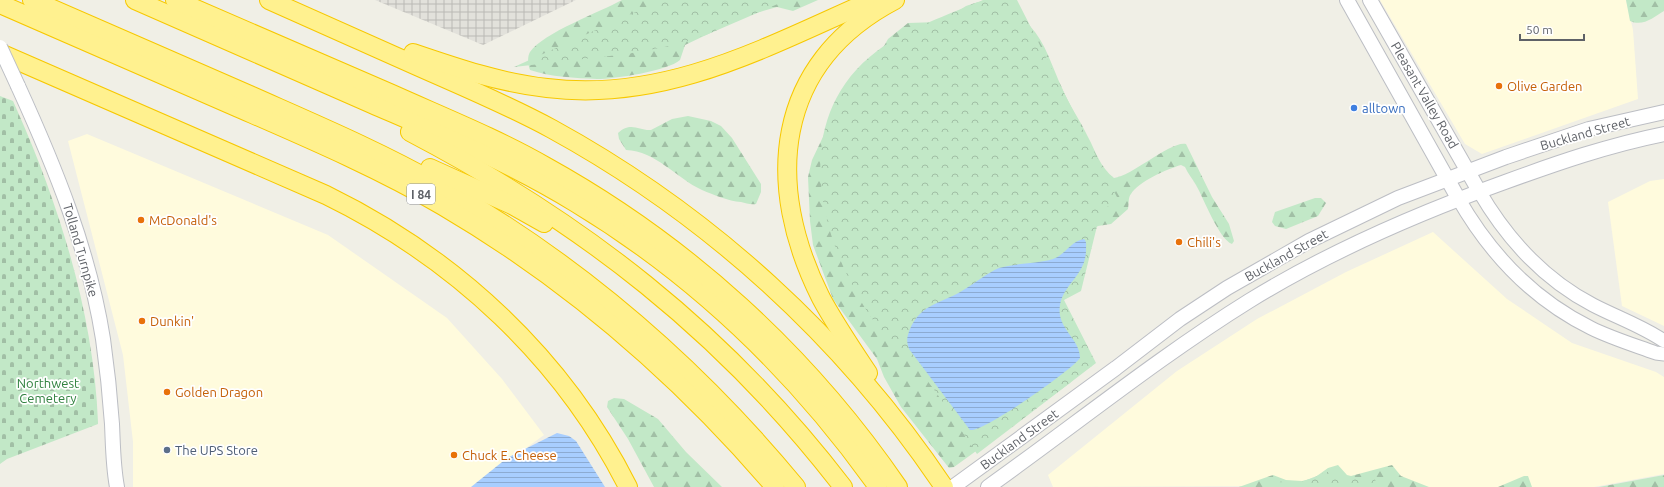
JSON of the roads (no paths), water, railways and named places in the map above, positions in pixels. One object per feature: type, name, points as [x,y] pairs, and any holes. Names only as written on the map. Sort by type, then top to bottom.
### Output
[{"type":"highway","points":[[32,0],[329,130],[408,168],[455,194],[535,246],[596,290],[644,330],[744,427],[796,487]]},
{"type":"highway","points":[[135,0],[457,141],[506,164],[576,203],[636,243],[698,290],[762,349],[823,415],[878,487]]},
{"type":"highway","points":[[175,0],[490,137],[564,177],[626,216],[709,278],[765,329],[829,397],[859,434],[898,487]]},
{"type":"highway","points":[[269,0],[530,117],[597,154],[657,194],[726,246],[784,297],[841,356],[945,484]]},
{"type":"highway","points":[[288,8],[442,63],[487,76],[548,88],[600,90],[647,86],[694,75],[759,50],[873,0]]},
{"type":"highway","points":[[895,0],[865,18],[848,32],[831,48],[817,68],[804,90],[794,116],[789,141],[787,171],[789,198],[795,226],[804,258],[816,288],[836,325],[898,416],[907,436]]},
{"type":"highway","name":"I 84","points":[[0,4],[343,154],[427,197],[478,227],[562,285],[640,349],[711,416],[774,487]]},
{"type":"highway","points":[[0,53],[326,195],[378,222],[429,256],[478,294],[515,330],[546,364],[589,420],[628,487]]},
{"type":"highway","points":[[293,69],[316,85],[421,138],[488,175],[548,212],[611,256],[679,311],[741,369],[797,429],[843,487]]},
{"type":"highway","points":[[329,130],[351,135],[495,197],[536,219],[584,250],[656,305],[727,370],[777,421],[831,487]]},
{"type":"main road","name":"Pleasant Valley Road","points":[[1347,0],[1458,198]]},
{"type":"main road","name":"Pleasant Valley Road","points":[[1372,5],[1479,191]]},
{"type":"main road","points":[[1354,13],[1372,5]]},
{"type":"main road","name":"Tolland Turnpike","points":[[0,47],[62,186],[74,221],[90,281],[106,359],[112,430],[113,466],[117,487]]},
{"type":"main road","name":"Buckland Street","points":[[945,484],[1116,368],[1180,319],[1227,288],[1273,261],[1355,218],[1447,179],[1584,130],[1664,112]]},
{"type":"main road","name":"Buckland Street","points":[[988,487],[1193,338],[1237,308],[1284,281],[1377,232],[1458,198],[1587,153],[1664,134]]},
{"type":"main road","points":[[1273,261],[1284,281]]},
{"type":"main road","name":"Tolland Turnpike","points":[[107,487],[113,466]]},
{"type":"street","points":[[1479,191],[1496,219],[1514,242],[1533,263],[1550,278],[1584,300],[1664,341]]},
{"type":"street","points":[[1458,198],[1475,227],[1495,253],[1520,280],[1542,299],[1568,315],[1601,332],[1656,353],[1664,354]]},
{"type":"water","points":[[1084,239],[1086,241],[1085,259],[1079,273],[1062,297],[1060,305],[1061,321],[1076,345],[1080,358],[1061,375],[1008,412],[991,422],[970,430],[909,349],[907,343],[908,336],[915,320],[920,314],[934,304],[957,294],[999,268],[1053,259],[1075,242]]},
{"type":"water","points":[[557,433],[569,436],[576,441],[605,487],[471,487],[507,458]]},
{"type":"place","name":"Olive Garden","points":[[1499,86]]},
{"type":"place","name":"alltown","points":[[1354,108]]},
{"type":"place","name":"McDonald's","points":[[141,220]]},
{"type":"place","name":"Chili's","points":[[1179,242]]},
{"type":"place","name":"Dunkin'","points":[[142,321]]},
{"type":"place","name":"Golden Dragon","points":[[167,392]]},
{"type":"place","name":"The UPS Store","points":[[167,450]]},
{"type":"place","name":"Chuck E. Cheese","points":[[454,455]]},
{"type":"park label","name":"Northwest Cemetery","points":[[48,390]]}]
